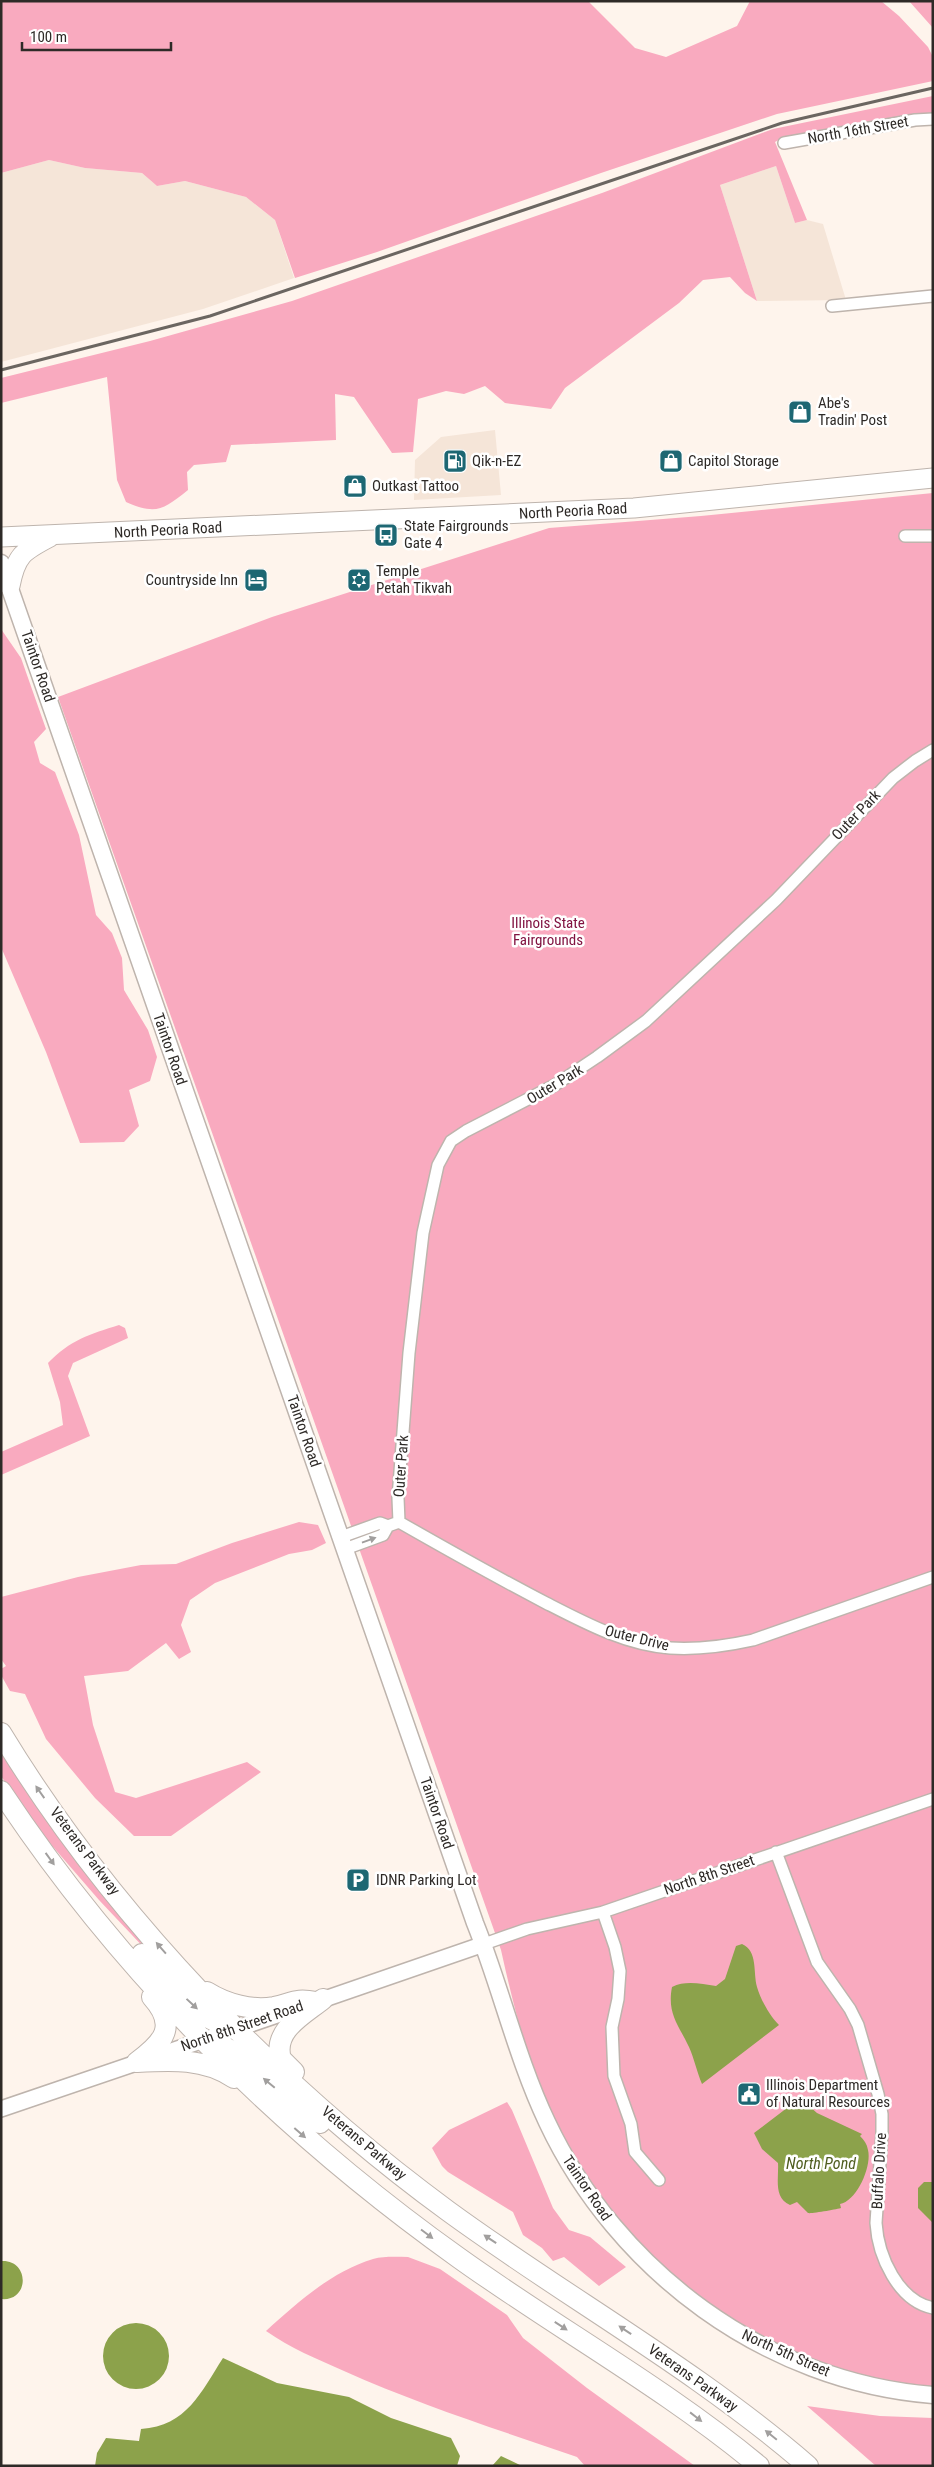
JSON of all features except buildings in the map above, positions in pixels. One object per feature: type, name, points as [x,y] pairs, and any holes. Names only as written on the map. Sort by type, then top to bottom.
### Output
[{"type":"highway","name":"Veterans Parkway","points":[[1,1733],[34,1784],[97,1870],[193,1984],[236,2028],[320,2107],[408,2181],[465,2223],[712,2389],[808,2466]]},
{"type":"highway","name":"Veterans Parkway","points":[[1,1790],[76,1894],[131,1961],[203,2039],[265,2100],[335,2163],[452,2253],[684,2407],[759,2466]]},
{"type":"highway","points":[[137,2062],[155,2048],[162,2039],[166,2026],[164,2013],[92,1926],[76,1894],[83,1890],[151,1963],[205,2016],[223,2026],[236,2028]]},
{"type":"highway","points":[[193,1984],[225,2002],[245,2006],[274,2007],[300,1999],[319,2000]]},
{"type":"highway","points":[[319,2000],[286,2030],[280,2046],[281,2058],[365,2136],[382,2160]]},
{"type":"highway","points":[[203,2039],[218,2043],[235,2053],[288,2098],[364,2157],[389,2175],[408,2181]]},
{"type":"highway","points":[[137,2062],[170,2060],[202,2064],[226,2072],[265,2100]]},
{"type":"main road","name":"North Peoria Road","points":[[1,537],[634,508],[933,478]]},
{"type":"main road","points":[[10,586],[13,567],[20,555],[54,535]]},
{"type":"main road","name":"Taintor Road","points":[[1,563],[538,2099],[556,2140],[583,2186],[617,2232],[656,2272]]},
{"type":"main road","name":"North 5th Street","points":[[656,2272],[701,2309],[729,2327],[806,2366],[851,2380],[933,2395]]},
{"type":"street","name":"North 16th Street","points":[[784,143],[915,120],[933,119]]},
{"type":"street","points":[[832,306],[933,296]]},
{"type":"street","points":[[905,536],[933,536]]},
{"type":"street","name":"Outer Park","points":[[394,1524],[400,1475],[415,1292],[423,1233],[438,1165],[452,1141],[466,1130],[555,1085],[631,1032],[692,980],[776,900],[893,778],[915,760],[933,750]]},
{"type":"street","points":[[343,1543],[383,1535],[394,1524]]},
{"type":"street","name":"Outer Drive","points":[[394,1524],[589,1625],[626,1638],[669,1648],[704,1648],[753,1640],[933,1577]]},
{"type":"street","name":"North 8th Street","points":[[484,1944],[527,1929],[603,1912],[933,1799]]},
{"type":"street","name":"Buffalo Drive","points":[[776,1852],[817,1962],[850,2009],[858,2024],[878,2094],[882,2114],[882,2133],[876,2223],[877,2237],[883,2258],[892,2274],[915,2301],[933,2308]]},
{"type":"street","points":[[603,1912],[615,1947],[620,1972],[618,1999],[612,2027],[614,2076],[631,2124],[635,2152],[659,2180]]},
{"type":"street","name":"North 8th Street Road","points":[[1,2108],[484,1944]]},
{"type":"shaded area","points":[[49,160],[85,168],[142,173],[157,186],[185,181],[246,197],[275,220],[294,278],[203,309],[1,362],[1,173]]},
{"type":"shaded area","points":[[776,166],[795,223],[807,220],[823,224],[846,300],[757,301],[720,185]]},
{"type":"shaded area","points":[[495,430],[501,495],[414,500],[415,460],[441,437]]},
{"type":"green space","points":[[1,1],[588,1],[635,48],[666,57],[737,26],[750,1],[881,1],[899,16],[928,47],[933,57],[933,81],[777,114],[601,173],[377,252],[295,278],[275,220],[246,197],[185,181],[157,186],[142,173],[85,168],[49,160],[1,173]]},
{"type":"green space","points":[[909,1],[933,1],[933,28]]},
{"type":"green space","points":[[933,96],[933,113],[782,138],[775,142],[807,220],[795,223],[776,166],[720,185],[757,301],[745,293],[730,277],[703,280],[679,303],[565,388],[551,409],[505,403],[485,386],[464,394],[446,391],[418,399],[413,452],[392,453],[354,397],[335,394],[336,440],[231,445],[226,462],[194,465],[187,472],[188,490],[165,506],[152,509],[126,502],[117,480],[107,377],[1,403],[1,378],[150,341],[292,301],[602,193],[773,129]]},
{"type":"green space","name":"Illinois State Fairgrounds","points":[[933,493],[933,2387],[854,2375],[829,2367],[784,2348],[742,2325],[702,2298],[664,2268],[630,2233],[599,2196],[572,2155],[550,2112],[534,2073],[516,2012],[501,1950],[58,697],[272,617],[549,528],[701,516]]},
{"type":"green space","points":[[1,629],[21,658],[46,729],[34,742],[40,763],[55,772],[79,835],[96,915],[112,933],[122,958],[124,990],[148,1030],[157,1057],[150,1081],[129,1090],[139,1126],[124,1142],[80,1143],[46,1052],[1,947]]},
{"type":"green space","points":[[119,1325],[125,1328],[128,1338],[73,1363],[68,1376],[90,1436],[1,1475],[1,1452],[63,1425],[60,1402],[48,1363],[72,1343]]},
{"type":"green space","points":[[299,1522],[318,1525],[326,1543],[312,1550],[289,1554],[215,1583],[190,1600],[181,1625],[191,1652],[179,1659],[166,1643],[128,1671],[84,1676],[93,1725],[115,1792],[136,1798],[247,1762],[261,1772],[171,1836],[134,1836],[95,1798],[46,1739],[25,1694],[10,1691],[1,1675],[1,1669],[6,1666],[1,1659],[1,1597],[78,1577],[141,1565],[176,1564],[232,1543]]},
{"type":"green space","points":[[1,1748],[164,1969],[99,1900],[35,1826],[1,1776]]},
{"type":"green space","points":[[507,2102],[553,2208],[569,2230],[590,2237],[626,2267],[599,2286],[564,2257],[553,2261],[542,2248],[523,2235],[513,2212],[448,2172],[442,2166],[432,2148],[449,2130]]},
{"type":"green space","points":[[408,2257],[440,2269],[507,2315],[523,2338],[587,2388],[695,2466],[585,2466],[577,2457],[460,2417],[373,2383],[304,2353],[266,2331],[316,2289],[343,2272],[373,2259]]},
{"type":"green space","points":[[807,2406],[880,2416],[933,2418],[933,2466],[876,2466]]},
{"type":"water","points":[[742,1944],[751,1952],[757,1987],[769,2012],[779,2025],[702,2084],[691,2051],[674,2018],[671,2004],[672,1987],[688,1983],[716,1986],[725,1979],[736,1946]]},
{"type":"water","name":"North Pond","points":[[800,2098],[817,2113],[862,2134],[860,2136],[867,2146],[868,2165],[862,2182],[852,2197],[840,2204],[841,2208],[808,2213],[797,2202],[790,2205],[785,2202],[781,2197],[778,2187],[778,2163],[762,2149],[754,2133]]},
{"type":"water","points":[[924,2182],[933,2182],[933,2223],[918,2208],[918,2188]]},
{"type":"water","points":[[1,2261],[11,2262],[17,2267],[23,2280],[17,2294],[11,2298],[1,2299]]},
{"type":"water","points":[[136,2323],[149,2325],[159,2333],[167,2343],[169,2356],[167,2369],[159,2379],[149,2387],[136,2389],[123,2387],[113,2379],[105,2369],[103,2356],[105,2343],[113,2333],[123,2325]]},
{"type":"water","points":[[223,2358],[277,2383],[349,2397],[391,2418],[451,2438],[460,2456],[457,2466],[95,2466],[97,2453],[106,2438],[139,2441],[141,2429],[157,2426],[181,2414],[200,2395]]},
{"type":"water","points":[[501,2456],[522,2466],[492,2466]]},
{"type":"railway","points":[[1,370],[210,316],[782,123],[933,88]]},
{"type":"place","name":"Abe's Tradin' Post","points":[[800,412]]},
{"type":"place","name":"Qik-n-EZ","points":[[455,461]]},
{"type":"place","name":"Capitol Storage","points":[[671,461]]},
{"type":"place","name":"Outkast Tattoo","points":[[355,486]]},
{"type":"place","name":"State Fairgrounds Gate 4","points":[[386,535]]},
{"type":"place","name":"Countryside Inn","points":[[256,580]]},
{"type":"place","name":"Temple Petah Tikvah","points":[[359,580]]},
{"type":"place","name":"IDNR Parking Lot","points":[[358,1880]]},
{"type":"place","name":"Illinois Department of Natural Resources","points":[[749,2094]]}]
